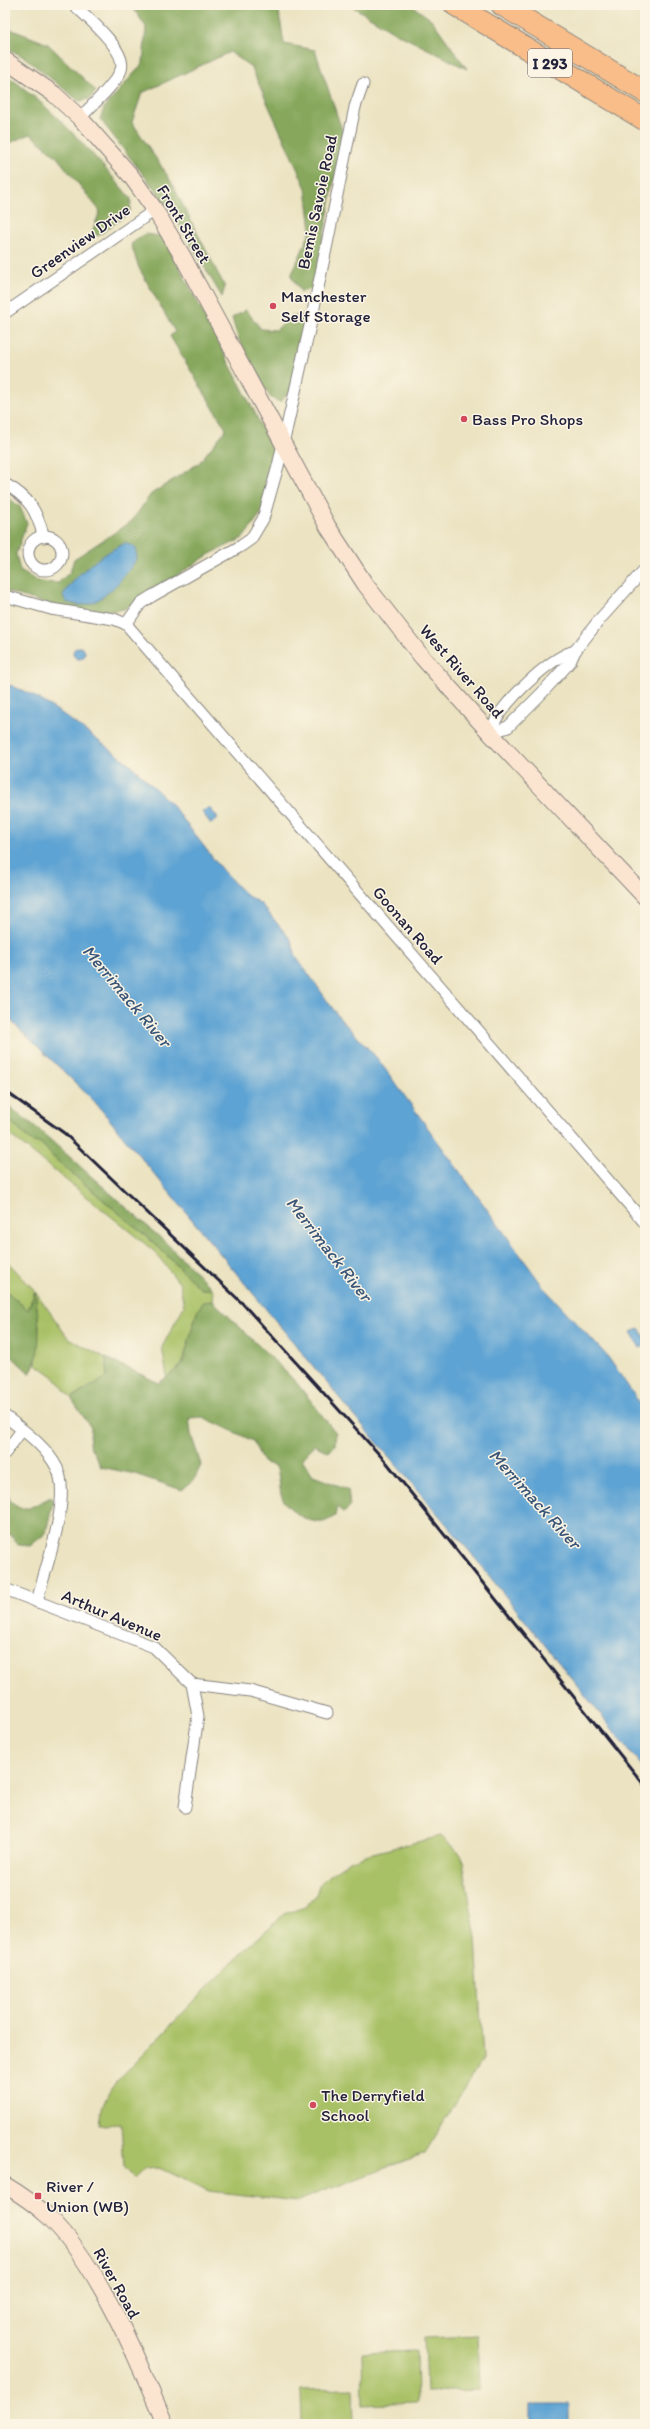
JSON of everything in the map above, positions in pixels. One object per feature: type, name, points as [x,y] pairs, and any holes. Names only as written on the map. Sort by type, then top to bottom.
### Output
[{"type":"highway","name":"I 293","points":[[455,5],[645,120]]},
{"type":"highway","name":"I 293","points":[[502,5],[645,92]]},
{"type":"main road","name":"Front Street","points":[[5,60],[54,94],[80,118],[131,176],[155,210],[183,257],[283,445]]},
{"type":"main road","name":"West River Road","points":[[283,445],[342,551],[365,584],[422,657],[490,733],[645,897]]},
{"type":"main road","name":"River Road","points":[[5,2185],[49,2217],[79,2253],[95,2278],[128,2341],[165,2424]]},
{"type":"street","points":[[74,5],[89,18],[117,50],[122,64],[119,75],[80,118]]},
{"type":"street","name":"Bemis Savoie Road","points":[[126,624],[142,603],[152,596],[251,539],[263,519],[283,445],[355,107],[363,84]]},
{"type":"street","name":"Greenview Drive","points":[[5,313],[155,210]]},
{"type":"street","points":[[5,484],[24,496],[32,505],[44,536]]},
{"type":"street","points":[[490,733],[508,727],[570,662],[575,651],[623,591],[645,569]]},
{"type":"street","points":[[5,596],[51,609],[114,619],[126,624]]},
{"type":"street","name":"Goonan Road","points":[[126,624],[645,1223]]},
{"type":"street","points":[[490,733],[498,715],[528,684],[554,659],[575,651]]},
{"type":"street","points":[[5,1416],[22,1430],[50,1458],[56,1468],[63,1490],[58,1522],[37,1602]]},
{"type":"street","points":[[5,1453],[22,1430]]},
{"type":"street","name":"Arthur Avenue","points":[[5,1588],[37,1602],[154,1647],[192,1684]]},
{"type":"street","points":[[185,1808],[198,1716],[192,1684],[250,1691],[327,1713]]},
{"type":"green space","points":[[131,5],[278,5],[284,44],[315,50],[343,133],[314,288],[301,292],[291,276],[311,230],[306,188],[251,67],[230,52],[142,93],[132,122],[169,178],[225,287],[222,297],[170,209],[100,119],[104,108],[143,63],[146,27]]},
{"type":"green space","points":[[350,5],[411,5],[432,20],[467,69],[394,32]]},
{"type":"green space","points":[[5,27],[48,44],[96,91],[90,99],[79,101],[24,57],[5,47]]},
{"type":"green space","points":[[5,74],[40,102],[72,132],[131,199],[130,212],[98,236],[92,232],[100,211],[56,156],[30,134],[5,145]]},
{"type":"green space","points":[[145,234],[160,236],[169,247],[254,411],[274,454],[262,512],[243,538],[210,554],[124,609],[94,612],[64,608],[5,591],[5,495],[20,507],[27,523],[16,554],[20,571],[39,582],[58,583],[70,572],[74,559],[131,522],[151,494],[199,463],[226,429],[170,336],[175,332],[139,268],[131,244]]},
{"type":"green space","points":[[246,310],[261,329],[276,330],[291,316],[309,315],[290,392],[280,402],[270,397],[238,338],[232,318]]},
{"type":"green space","points":[[5,1103],[37,1128],[164,1241],[214,1290],[201,1289],[153,1242],[55,1159],[41,1143],[32,1142],[5,1116]]},
{"type":"green space","points":[[5,1116],[32,1142],[41,1143],[55,1159],[153,1242],[201,1289],[214,1290],[213,1301],[203,1302],[197,1312],[182,1365],[167,1377],[162,1347],[184,1306],[180,1284],[154,1251],[5,1131]]},
{"type":"green space","points":[[5,1259],[35,1291],[68,1338],[106,1358],[107,1377],[71,1398],[53,1376],[36,1364],[39,1326],[35,1292],[28,1310],[5,1290]]},
{"type":"green space","points":[[5,1290],[28,1310],[35,1291],[39,1344],[34,1365],[30,1374],[5,1350]]},
{"type":"green space","points":[[213,1301],[296,1382],[336,1433],[335,1445],[329,1452],[314,1445],[302,1459],[313,1476],[348,1489],[350,1506],[344,1513],[337,1507],[335,1516],[323,1522],[317,1522],[304,1518],[292,1510],[283,1500],[276,1467],[263,1462],[253,1441],[203,1417],[189,1418],[191,1434],[201,1465],[194,1480],[182,1490],[135,1474],[101,1467],[89,1444],[91,1428],[71,1398],[107,1377],[106,1358],[159,1383],[182,1365],[197,1312],[203,1302]]},
{"type":"green space","points":[[5,1487],[10,1500],[19,1508],[29,1508],[51,1497],[53,1501],[46,1533],[30,1546],[18,1545],[11,1535],[5,1533]]},
{"type":"green space","points":[[441,1836],[462,1856],[476,1938],[483,2059],[425,2153],[298,2201],[209,2191],[158,2167],[145,2168],[134,2179],[124,2168],[121,2124],[99,2125],[104,2102],[116,2082],[233,1961],[284,1914],[305,1907],[316,1895],[319,1885],[328,1876],[350,1861],[369,1854]]},
{"type":"green space","points":[[478,2336],[480,2390],[426,2392],[424,2338]]},
{"type":"green space","points":[[416,2351],[417,2403],[363,2405],[362,2353]]},
{"type":"green space","points":[[353,2388],[354,2424],[302,2424],[301,2389]]},
{"type":"water","points":[[125,543],[135,547],[137,558],[113,588],[105,595],[89,604],[79,605],[66,602],[63,595],[83,571],[107,553]]},
{"type":"water","points":[[79,647],[83,649],[85,653],[83,657],[79,659],[75,657],[73,653],[75,649]]},
{"type":"water","name":"Merrimack River","points":[[5,683],[31,694],[61,713],[130,764],[173,806],[222,870],[246,895],[261,904],[291,940],[296,956],[338,1016],[377,1058],[545,1289],[608,1357],[645,1411],[645,1770],[470,1552],[341,1400],[94,1101],[5,1015]]},
{"type":"water","points":[[209,807],[218,818],[211,824],[202,812]]},
{"type":"water","points":[[639,1328],[645,1338],[645,1346],[640,1348],[631,1332]]},
{"type":"water","points":[[531,2404],[569,2404],[569,2423],[531,2423]]},
{"type":"railway","points":[[5,1091],[64,1133],[242,1303],[387,1463],[645,1786]]},
{"type":"place","name":"Manchester Self Storage","points":[[273,306]]},
{"type":"place","name":"Bass Pro Shops","points":[[464,419]]},
{"type":"place","name":"The Derryfield School","points":[[313,2105]]},
{"type":"place","name":"River / Union (WB)","points":[[38,2196]]}]
